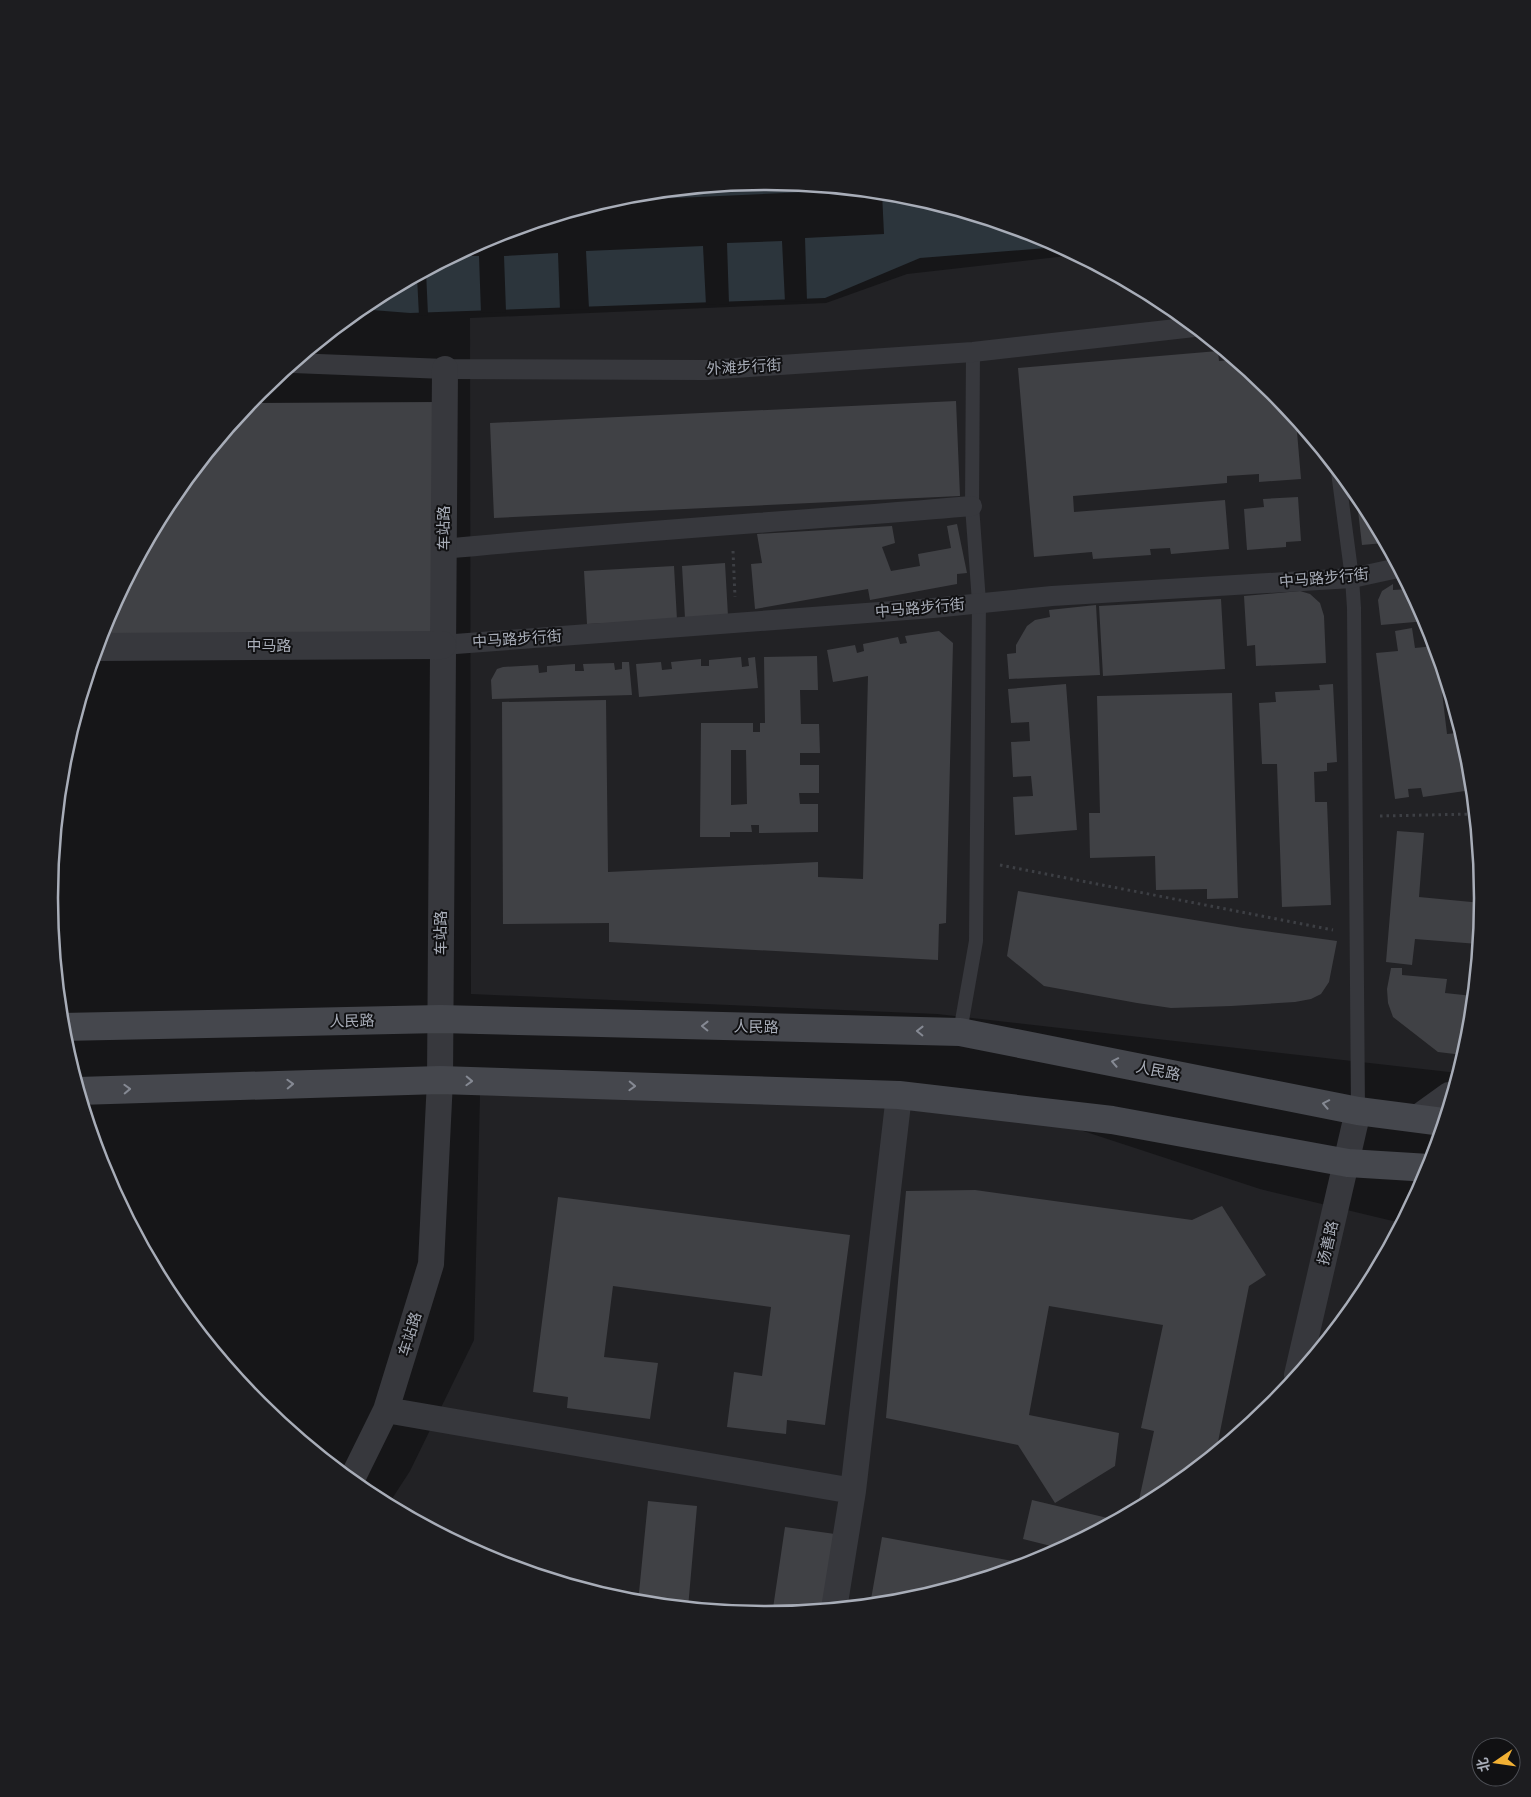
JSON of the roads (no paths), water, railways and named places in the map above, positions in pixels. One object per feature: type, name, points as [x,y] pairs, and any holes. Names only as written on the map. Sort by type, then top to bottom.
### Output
[{"type":"main road","name":"人民路","points":[[69,1027],[440,1019],[960,1032],[1358,1111],[1437,1121]]},
{"type":"main road","points":[[85,1091],[440,1080],[899,1095],[1112,1120],[1348,1163],[1418,1173]]},
{"type":"street","name":"外滩步行街","points":[[302,363],[444,369],[706,370],[973,352],[1184,328]]},
{"type":"street","name":"车站路","points":[[354,1474],[386,1410],[431,1264],[440,1080],[444,369]]},
{"type":"street","points":[[443,549],[972,506]]},
{"type":"street","name":"中马路步行街","points":[[442,645],[933,608],[1052,596],[1352,578],[1392,569]]},
{"type":"street","name":"中马路","points":[[104,647],[442,645]]},
{"type":"street","points":[[835,1603],[853,1491],[899,1095]]},
{"type":"street","points":[[1417,1118],[1444,1099]]},
{"type":"street","name":"扬善路","points":[[1300,1363],[1348,1163],[1358,1111]]},
{"type":"street","points":[[386,1410],[853,1491]]},
{"type":"lane","points":[[960,1032],[976,941],[979,602],[972,506],[973,352]]},
{"type":"lane","points":[[1340,485],[1352,578],[1358,1111]]}]
